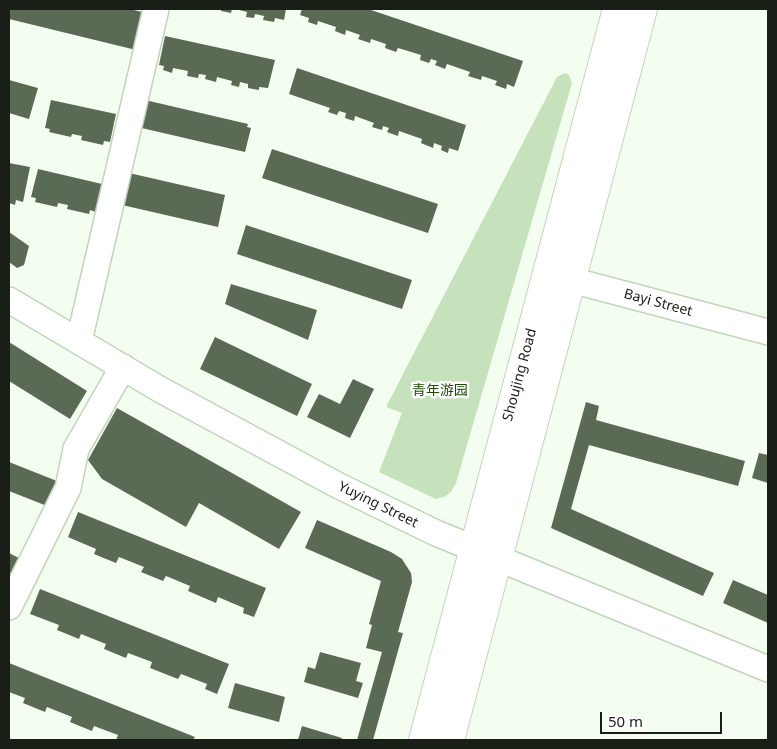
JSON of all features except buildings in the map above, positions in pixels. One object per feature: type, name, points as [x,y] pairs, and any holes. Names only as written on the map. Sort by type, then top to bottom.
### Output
[{"type":"main road","name":"Shoujing Road","points":[[561,270],[617,9]]},
{"type":"main road","name":"Shoujing Road","points":[[423,740],[486,553],[561,270],[643,9]]},
{"type":"main road","name":"Shoujing Road","points":[[450,740],[486,553]]},
{"type":"street","points":[[79,342],[156,9]]},
{"type":"street","name":"Bayi Street","points":[[561,270],[768,316]]},
{"type":"street","name":"Bayi Street","points":[[561,270],[768,332]]},
{"type":"street","name":"Yuying Street","points":[[9,300],[161,390],[339,486],[436,533],[768,669]]},
{"type":"street","points":[[9,608],[68,488],[76,449],[123,367]]},
{"type":"green space","name":"青年游园","points":[[565,73],[569,75],[572,83],[456,483],[451,492],[444,497],[436,499],[379,472],[402,413],[386,407],[557,77]]}]
